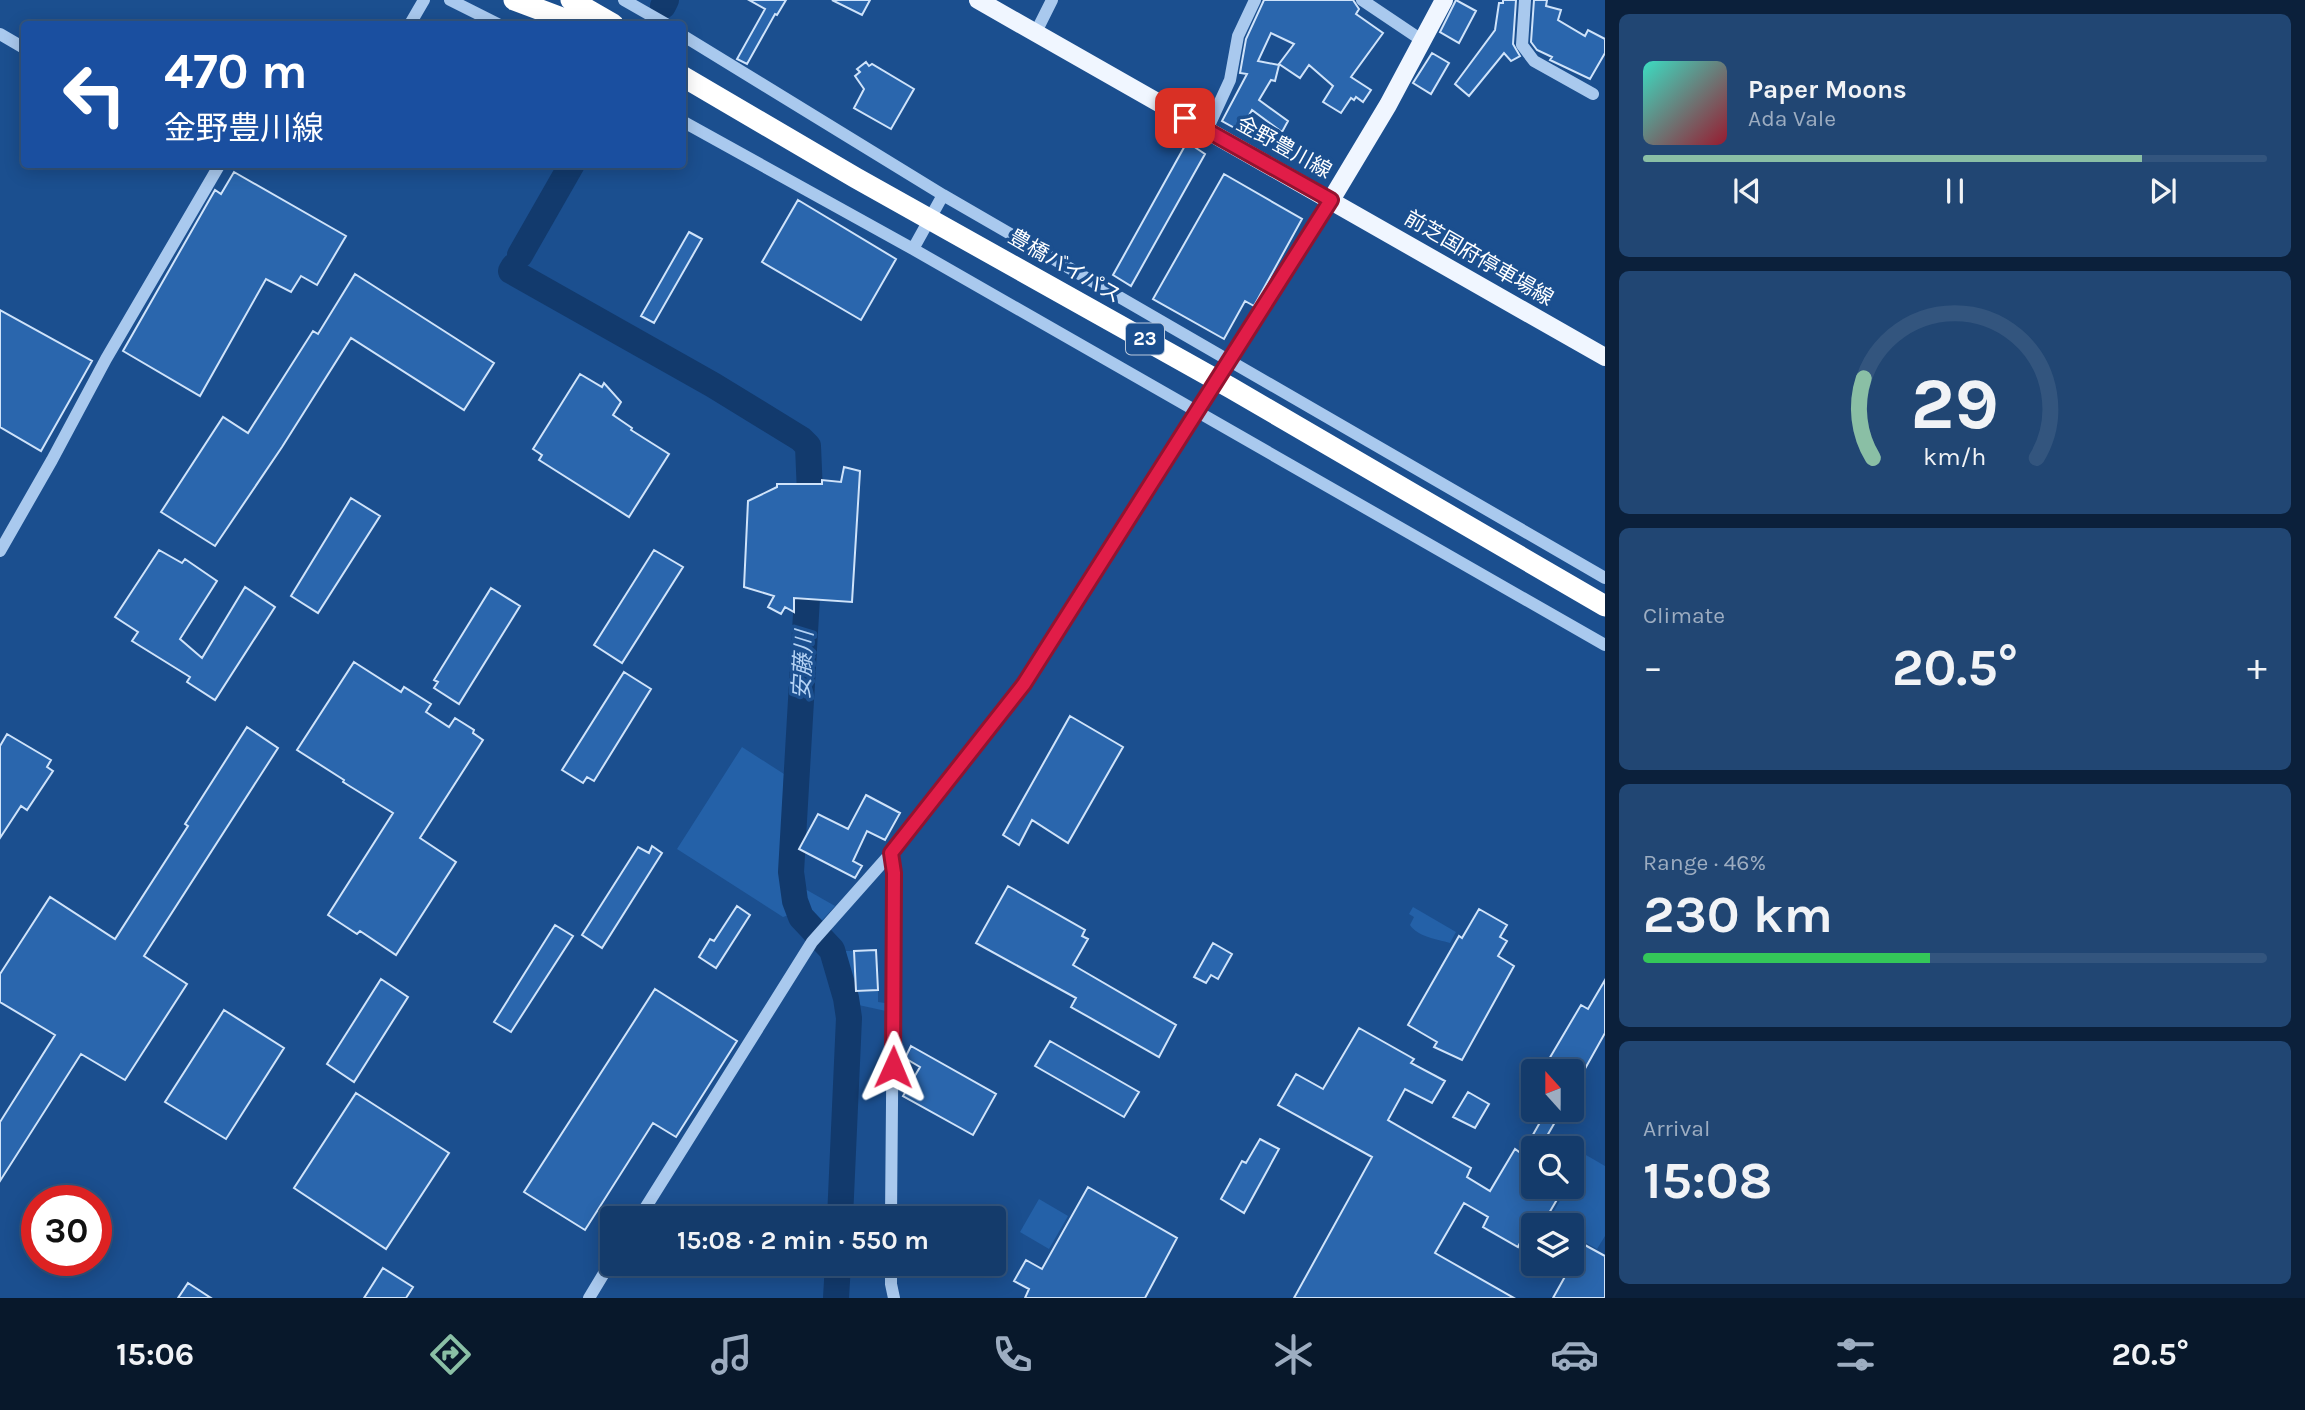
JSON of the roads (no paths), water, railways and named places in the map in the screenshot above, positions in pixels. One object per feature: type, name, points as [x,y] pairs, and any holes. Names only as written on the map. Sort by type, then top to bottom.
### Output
[{"type":"highway","points":[[513,0],[570,21]]},
{"type":"highway","points":[[546,0],[583,21]]},
{"type":"highway","points":[[571,0],[609,21]]},
{"type":"highway","points":[[586,0],[610,21]]},
{"type":"highway","name":"豊橋バイパス","points":[[686,67],[1605,594]]},
{"type":"highway","name":"豊橋バイパス","points":[[686,78],[856,178],[1231,388],[1605,606]]},
{"type":"main road","name":"金野豊川線","points":[[978,0],[1331,200],[1444,0]]},
{"type":"main road","name":"前芝国府停車場線","points":[[1331,200],[1605,357]]},
{"type":"street","points":[[412,21],[424,0]]},
{"type":"street","points":[[450,0],[492,21]]},
{"type":"street","points":[[624,0],[661,21]]},
{"type":"street","points":[[1035,34],[1052,0]]},
{"type":"street","points":[[1207,130],[1230,80],[1238,36],[1255,0]]},
{"type":"street","points":[[1362,0],[1423,41]]},
{"type":"street","points":[[1525,0],[1522,44],[1534,61],[1592,94]]},
{"type":"street","points":[[0,34],[21,46]]},
{"type":"street","points":[[686,36],[943,195],[1605,578]]},
{"type":"street","points":[[686,123],[912,249],[1605,645]]},
{"type":"street","points":[[0,551],[106,359],[218,168]]},
{"type":"street","points":[[912,249],[943,195]]},
{"type":"street","points":[[647,1206],[818,935],[891,853],[1024,684],[1331,200]]},
{"type":"street","points":[[891,853],[894,873],[891,1206]]},
{"type":"street","points":[[589,1298],[602,1276]]},
{"type":"street","points":[[891,1276],[894,1298]]},
{"type":"waterway","name":"安藤川","points":[[663,6],[666,0]]},
{"type":"waterway","name":"安藤川","points":[[520,255],[570,168]]},
{"type":"waterway","name":"安藤川","points":[[514,266],[511,271],[713,385],[801,439],[808,446],[811,517]]},
{"type":"waterway","name":"安藤川","points":[[809,563],[791,872],[795,901],[801,917],[832,950],[849,1018],[841,1206]]},
{"type":"waterway","name":"安藤川","points":[[836,1298],[837,1276]]}]
